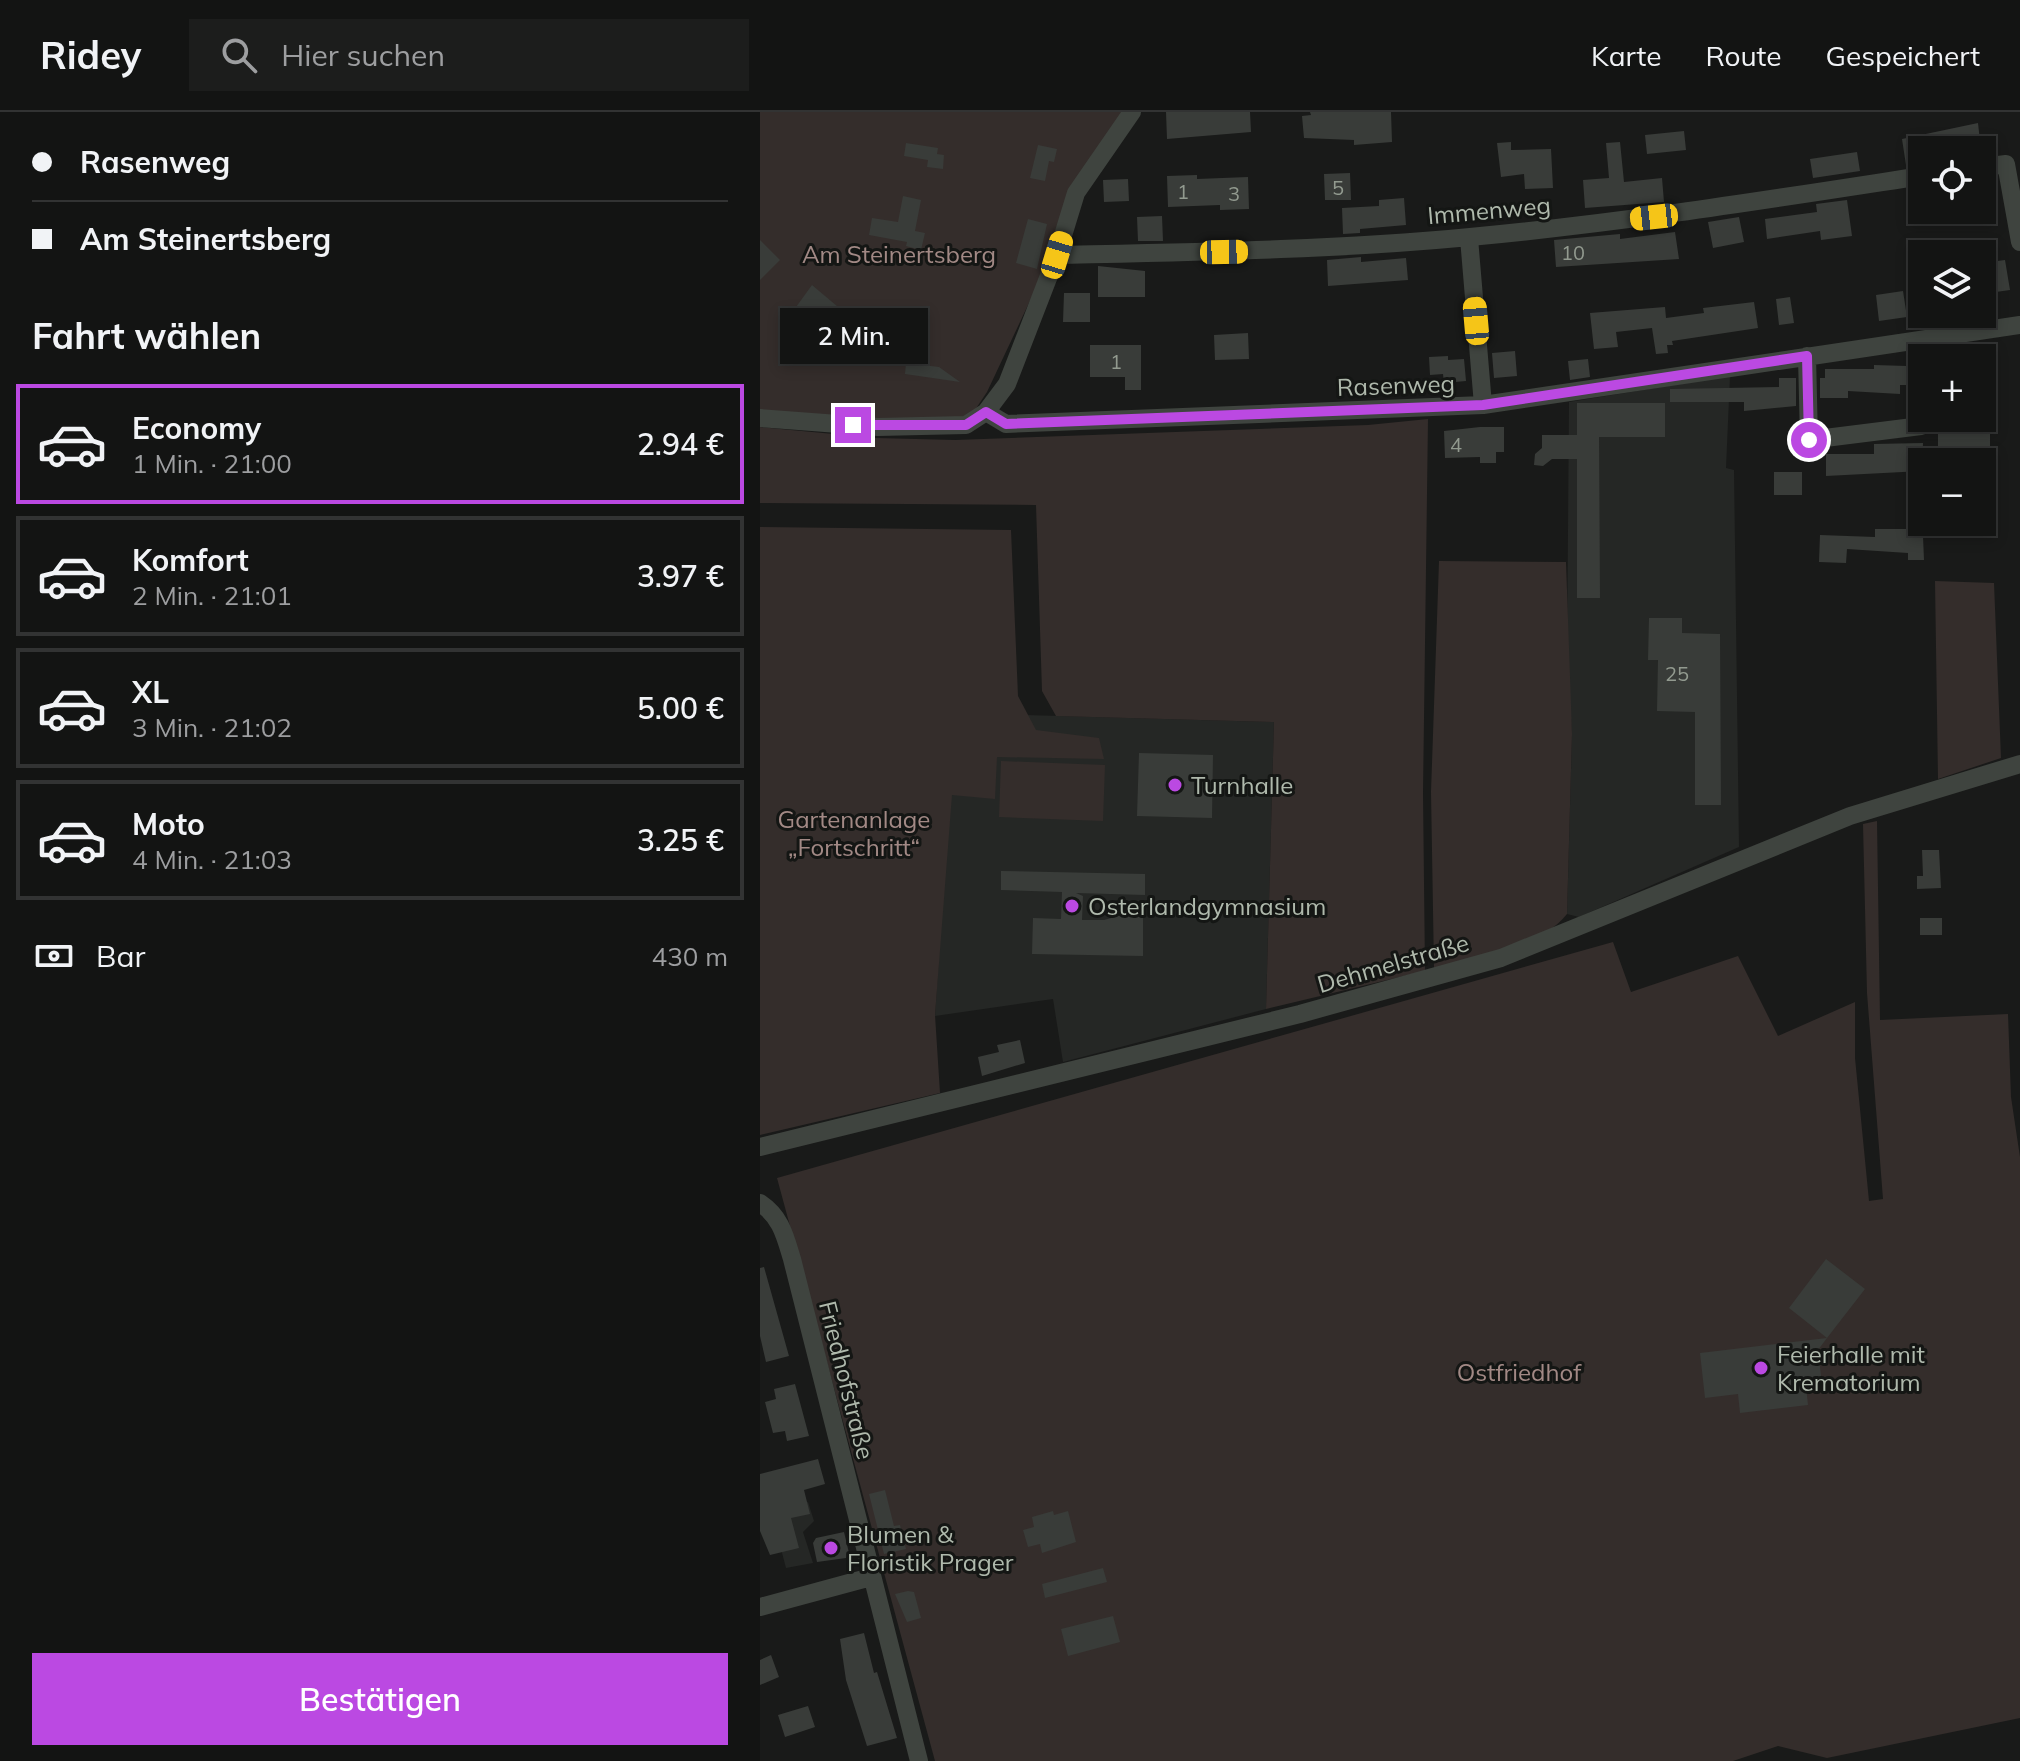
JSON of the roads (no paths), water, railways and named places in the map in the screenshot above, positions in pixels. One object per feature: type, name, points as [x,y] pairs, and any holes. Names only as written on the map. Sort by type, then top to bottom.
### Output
[{"type":"street","points":[[760,418],[878,427],[966,425],[986,412],[1007,384],[1057,255],[1076,193],[1132,112]]},
{"type":"street","points":[[1996,165],[2006,164],[2020,242]]},
{"type":"street","name":"Immenweg","points":[[1057,255],[1251,251],[1469,238],[1654,217],[1908,178]]},
{"type":"street","points":[[1469,238],[1483,405]]},
{"type":"street","name":"Rasenweg","points":[[986,412],[1006,424],[1483,405],[2020,325]]},
{"type":"street","points":[[1807,356],[1809,440],[1908,428]]},
{"type":"street","name":"Dehmelstraße","points":[[760,1147],[1300,1014],[1501,958],[1850,816],[2020,764]]},
{"type":"street","name":"Friedhofstraße","points":[[760,1203],[774,1213],[792,1259],[919,1761]]},
{"type":"street","points":[[760,1607],[871,1577]]},
{"type":"place","name":"Turnhalle","points":[[1175,785]]},
{"type":"place","name":"Osterlandgymnasium","points":[[1072,906]]},
{"type":"place","name":"Feierhalle mit Krematorium","points":[[1761,1368]]},
{"type":"place","name":"Blumen & Floristik Prager","points":[[831,1548]]},
{"type":"park label","name":"Am Steinertsberg","points":[[899,254]]},
{"type":"park label","name":"Gartenanlage „Fortschritt“","points":[[854,833]]},
{"type":"park label","name":"Ostfriedhof","points":[[1519,1372]]}]
